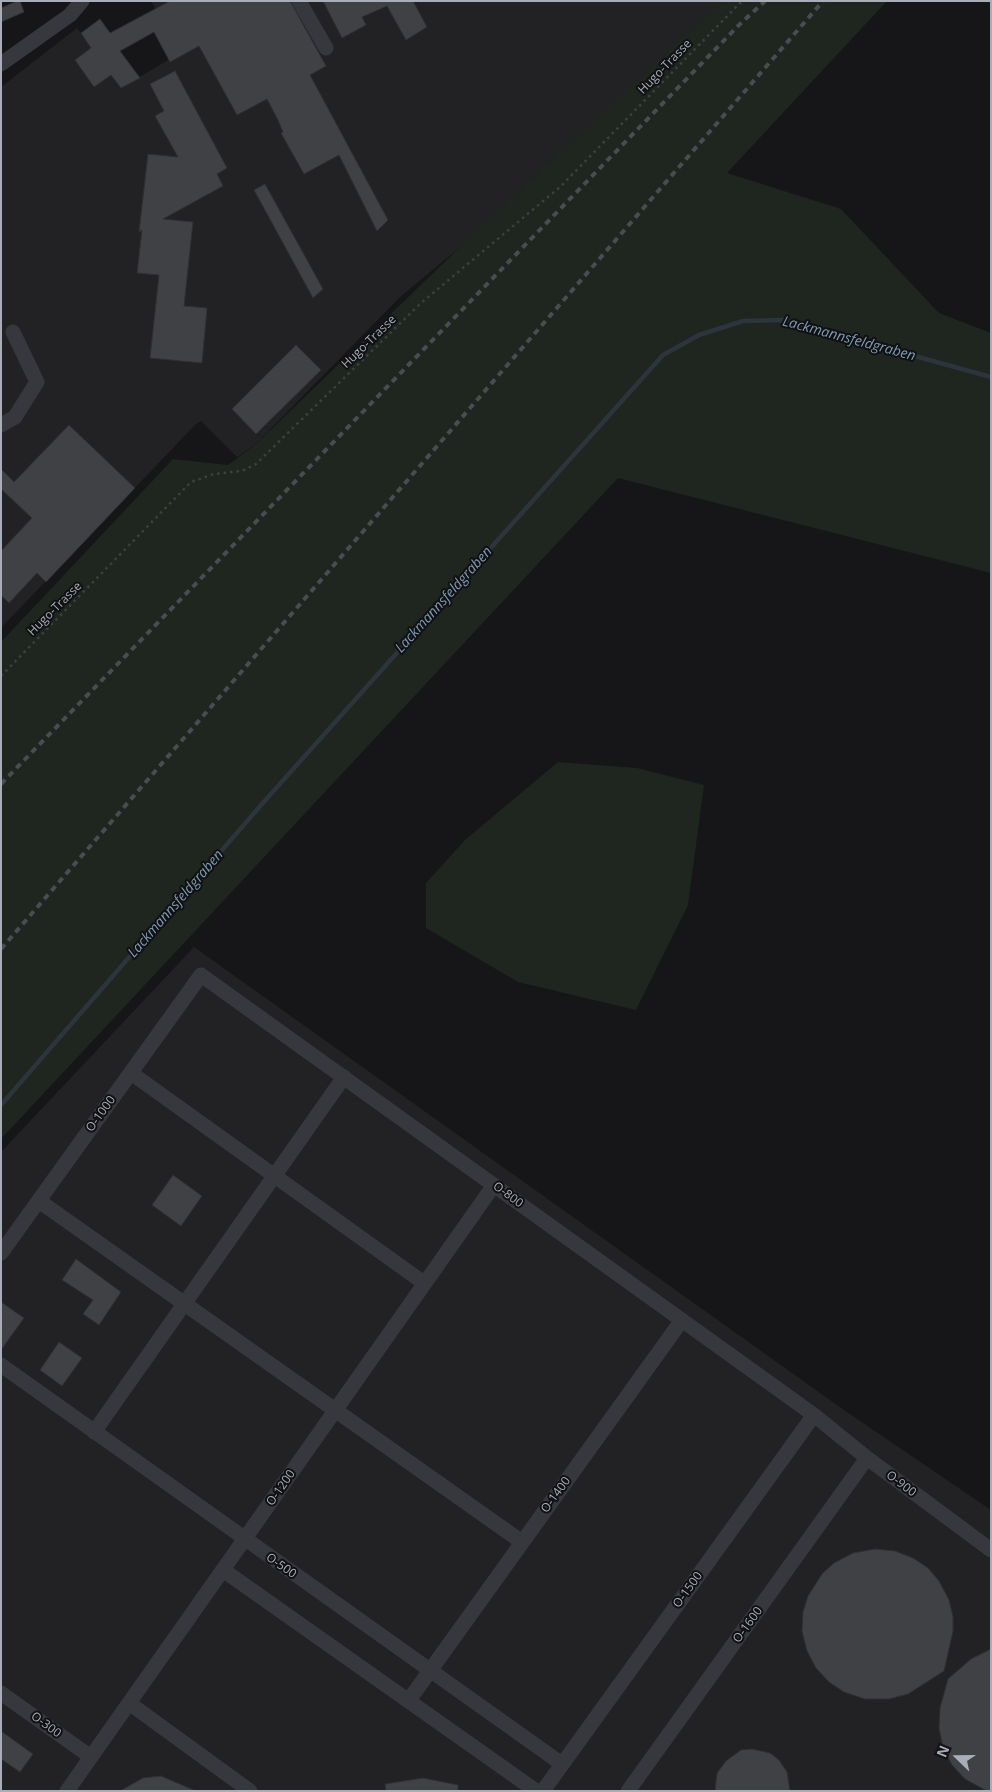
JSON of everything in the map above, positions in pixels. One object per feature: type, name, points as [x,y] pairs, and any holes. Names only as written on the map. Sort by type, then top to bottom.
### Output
[{"type":"street","points":[[1,64],[70,16],[82,1]]},
{"type":"street","points":[[299,1],[326,48]]},
{"type":"street","points":[[1,425],[14,417],[37,382],[14,332]]},
{"type":"street","name":"O-1000","points":[[1,1252],[201,975]]},
{"type":"street","name":"O-800","points":[[201,975],[814,1415]]},
{"type":"street","points":[[130,1073],[424,1284]]},
{"type":"street","points":[[94,1432],[344,1077]]},
{"type":"street","name":"O-1200","points":[[68,1791],[494,1185]]},
{"type":"street","points":[[39,1201],[522,1542]]},
{"type":"street","name":"O-1400","points":[[409,1700],[682,1320]]},
{"type":"street","name":"O-500","points":[[1,1365],[244,1540],[562,1764]]},
{"type":"street","name":"O-900","points":[[814,1415],[867,1458],[991,1550]]},
{"type":"street","name":"O-1500","points":[[543,1791],[814,1415]]},
{"type":"street","name":"O-1600","points":[[628,1791],[867,1458]]},
{"type":"street","points":[[223,1570],[536,1791]]},
{"type":"street","name":"O-300","points":[[1,1693],[91,1757]]},
{"type":"street","points":[[129,1703],[250,1791]]},
{"type":"path","name":"Hugo-Trasse","points":[[1,676],[191,482],[214,474],[242,471],[256,464],[421,303],[560,187],[742,1]]},
{"type":"shaded area","points":[[151,1],[731,1],[626,110],[400,297],[256,444],[237,457],[201,421],[195,425],[1,628],[1,87],[77,28],[121,88],[180,53]]},
{"type":"shaded area","points":[[722,1],[887,1],[727,173],[841,209],[939,313],[991,333],[991,573],[618,478],[1,1139],[1,642],[173,459],[228,465],[256,444],[485,223]]},
{"type":"shaded area","points":[[558,762],[637,768],[704,785],[688,905],[636,1010],[518,982],[426,928],[426,883],[465,840]]},
{"type":"shaded area","points":[[194,947],[844,1410],[991,1510],[991,1791],[1,1791],[1,1152]]},
{"type":"building","points":[[20,1],[24,12],[1,22],[1,8]]},
{"type":"building","points":[[170,1],[290,1],[326,66],[310,75],[388,220],[377,231],[339,155],[304,174],[281,133],[283,132],[267,99],[237,115],[199,46],[170,62],[154,32],[120,51],[140,78],[121,88],[111,75],[94,87],[75,60],[91,48],[81,33],[100,19],[110,33]]},
{"type":"building","points":[[323,1],[413,1],[427,27],[406,40],[387,6],[362,17],[366,25],[342,38]]},
{"type":"building","points":[[175,71],[227,168],[217,174],[223,186],[163,219],[193,222],[184,306],[207,308],[202,363],[150,358],[159,275],[137,273],[142,230],[139,232],[148,154],[178,157],[155,116],[164,111],[150,84]]},
{"type":"building","points":[[265,184],[323,289],[313,298],[254,190]]},
{"type":"building","points":[[296,345],[321,370],[256,434],[232,409]]},
{"type":"building","points":[[69,425],[135,488],[46,582],[37,573],[9,603],[1,595],[1,551],[32,518],[1,489],[1,469],[14,482]]},
{"type":"building","points":[[173,1175],[202,1196],[181,1226],[152,1205]]},
{"type":"building","points":[[76,1259],[121,1292],[99,1325],[83,1314],[93,1300],[62,1280]]},
{"type":"building","points":[[1,1302],[24,1318],[1,1350]]},
{"type":"building","points":[[59,1342],[82,1358],[62,1386],[40,1370]]},
{"type":"building","points":[[875,1549],[895,1551],[913,1558],[928,1568],[939,1581],[949,1600],[953,1617],[953,1631],[944,1671],[908,1694],[889,1699],[865,1699],[844,1692],[829,1682],[816,1668],[807,1651],[802,1631],[803,1612],[808,1596],[822,1574],[834,1563],[853,1553]]},
{"type":"building","points":[[991,1649],[991,1791],[987,1791],[965,1779],[952,1765],[943,1747],[939,1728],[940,1708],[948,1679],[971,1659]]},
{"type":"building","points":[[1,1731],[33,1754],[20,1772],[1,1759]]},
{"type":"building","points":[[752,1749],[770,1753],[779,1760],[787,1772],[790,1791],[715,1791],[717,1773],[726,1761],[741,1750]]},
{"type":"building","points":[[161,1776],[196,1791],[120,1791],[143,1778]]},
{"type":"building","points":[[423,1778],[458,1785],[458,1791],[386,1791],[385,1784]]},
{"type":"waterway","name":"Lackmannsfeldgraben","points":[[1,1105],[262,804],[663,355],[699,335],[743,321],[784,320],[991,377]]},
{"type":"railway","points":[[1,784],[739,25],[765,1]]},
{"type":"railway","points":[[1,949],[823,1]]}]
